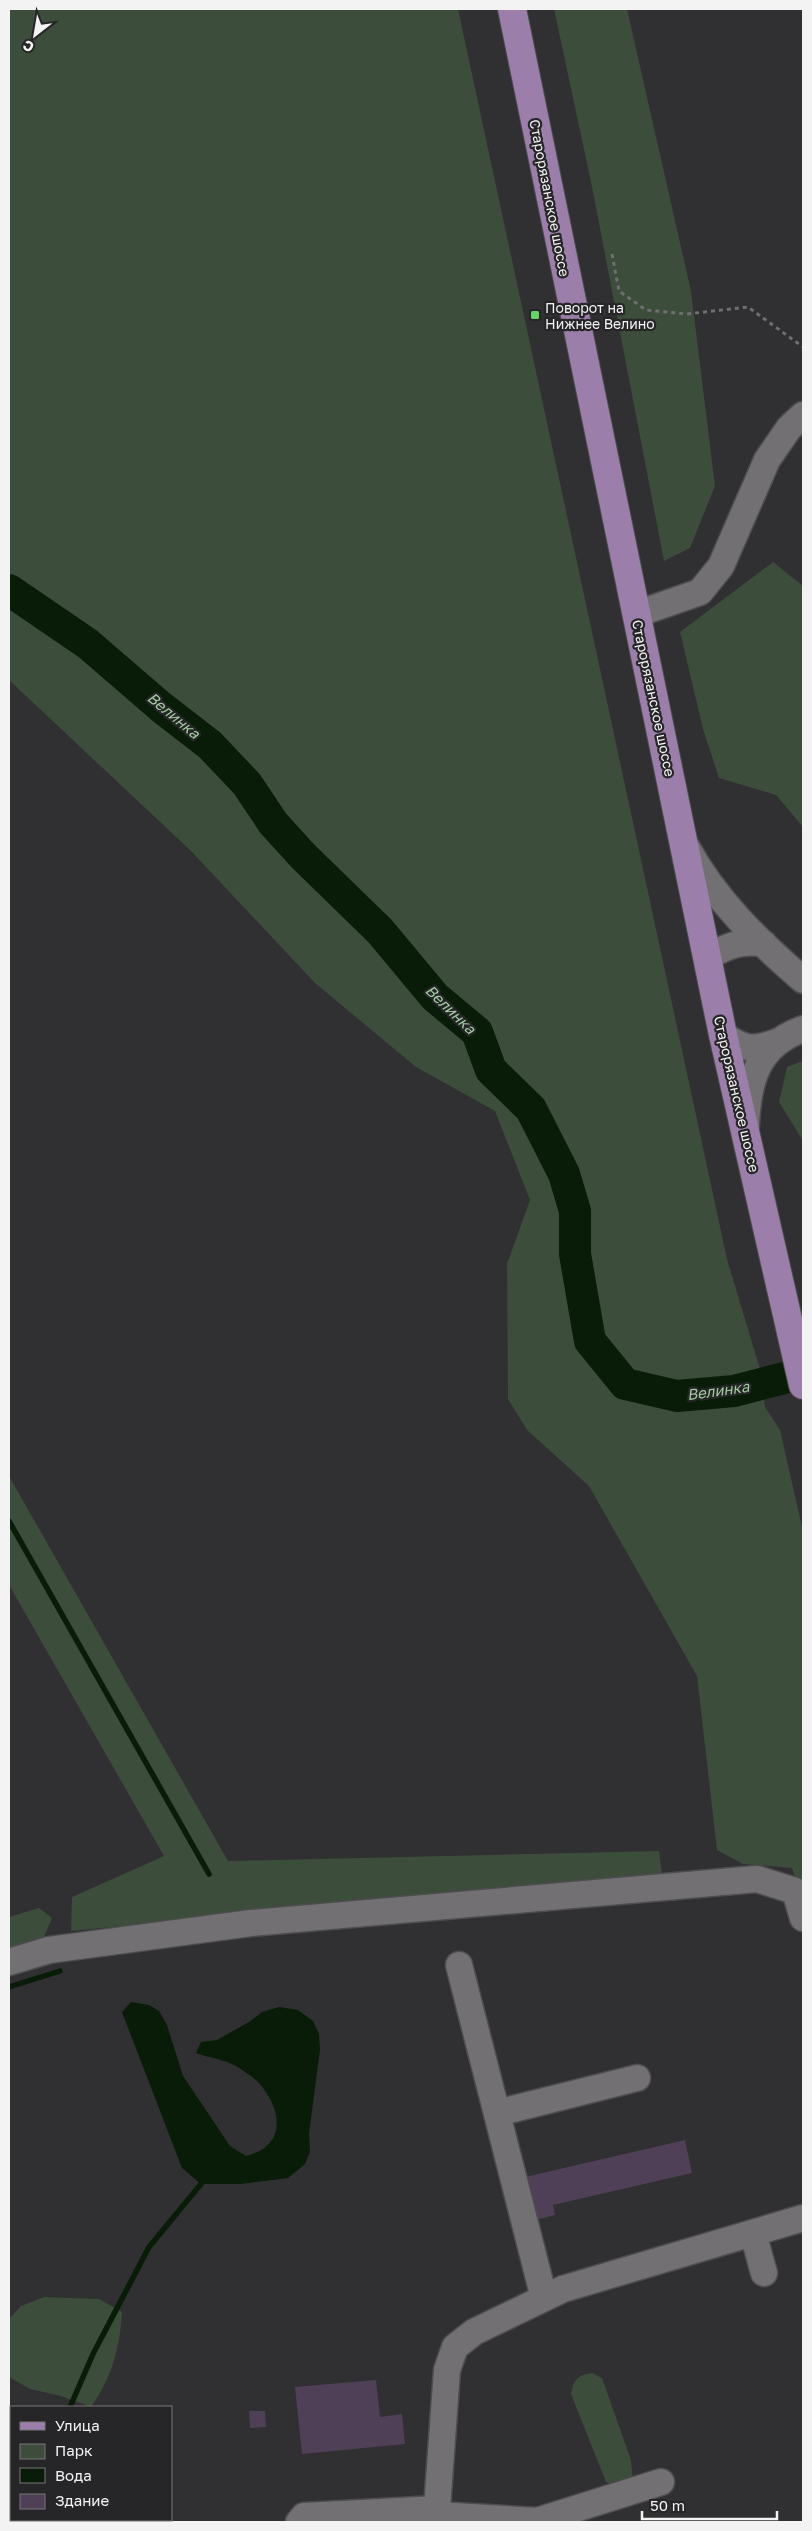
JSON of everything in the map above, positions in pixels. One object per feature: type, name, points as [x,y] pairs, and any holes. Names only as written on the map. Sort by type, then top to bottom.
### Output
[{"type":"main road","name":"Старорязанское шоссе","points":[[512,9],[723,1035],[803,1385]]},
{"type":"street","points":[[637,614],[700,592],[721,566],[767,460],[789,428],[803,415]]},
{"type":"street","points":[[684,842],[716,894],[764,944],[803,980]]},
{"type":"street","points":[[707,957],[738,943],[751,941],[764,944]]},
{"type":"street","points":[[723,1035],[736,1044],[748,1048],[762,1048],[803,1029]]},
{"type":"street","points":[[746,1133],[747,1103],[753,1076],[762,1057],[779,1041]]},
{"type":"street","points":[[9,1962],[49,1950],[251,1923],[757,1879],[795,1891],[803,1918]]},
{"type":"street","points":[[459,1965],[544,2298]]},
{"type":"street","points":[[497,2113],[637,2078]]},
{"type":"street","points":[[436,2516],[447,2370],[455,2347],[474,2332],[563,2289],[803,2218]]},
{"type":"street","points":[[753,2233],[764,2273]]},
{"type":"street","points":[[300,2522],[304,2516],[436,2516],[538,2521],[661,2482]]},
{"type":"path","points":[[612,254],[619,291],[646,310],[687,314],[748,306],[803,347]]},
{"type":"green space","points":[[9,9],[458,9],[727,1259],[760,1369],[765,1407],[780,1430],[803,1531],[803,1902],[792,1868],[743,1864],[717,1850],[697,1676],[589,1486],[527,1430],[508,1399],[507,1264],[530,1200],[495,1111],[416,1067],[315,983],[191,851],[9,680]]},
{"type":"green space","points":[[554,9],[627,9],[691,291],[715,486],[690,548],[664,561],[592,187]]},
{"type":"green space","points":[[773,562],[803,586],[803,827],[776,795],[719,778],[703,729],[680,632]]},
{"type":"green space","points":[[803,1061],[803,1141],[779,1102],[787,1067]]},
{"type":"green space","points":[[9,1476],[228,1861],[659,1851],[662,1874],[71,1931],[72,1897],[164,1856],[9,1585]]},
{"type":"green space","points":[[39,1908],[52,1918],[44,1937],[9,1948],[9,1917]]},
{"type":"green space","points":[[44,2297],[99,2299],[122,2312],[114,2362],[104,2385],[92,2406],[30,2389],[9,2377],[9,2319],[21,2306]]},
{"type":"green space","points":[[592,2373],[602,2378],[631,2460],[633,2482],[617,2487],[606,2482],[571,2394],[577,2379]]},
{"type":"water","points":[[131,2002],[149,2005],[159,2011],[167,2025],[183,2076],[230,2146],[246,2156],[260,2151],[269,2144],[275,2135],[277,2125],[276,2114],[272,2103],[258,2082],[236,2066],[196,2053],[201,2042],[217,2040],[249,2022],[262,2012],[279,2007],[298,2010],[313,2021],[319,2034],[320,2050],[309,2133],[310,2152],[305,2164],[288,2178],[240,2184],[201,2184],[182,2168],[122,2012]]},
{"type":"building","points":[[685,2140],[692,2173],[553,2205],[555,2215],[535,2220],[525,2177]]},
{"type":"building","points":[[376,2380],[380,2417],[402,2414],[405,2444],[302,2454],[295,2387]]},
{"type":"building","points":[[249,2411],[265,2411],[266,2427],[250,2428]]},
{"type":"waterway","name":"Велинка","points":[[9,590],[88,644],[161,707],[210,745],[247,784],[273,823],[303,856],[380,931],[435,997],[477,1032],[491,1070],[531,1109],[564,1174],[575,1211],[575,1254],[590,1341],[625,1384],[677,1396],[734,1391],[803,1373]]},
{"type":"waterway","points":[[9,1521],[209,1874]]},
{"type":"waterway","points":[[9,1987],[60,1971]]},
{"type":"waterway","points":[[70,2406],[93,2354],[149,2247],[201,2184]]},
{"type":"place","name":"Поворот на Нижнее Велино","points":[[535,315]]}]
